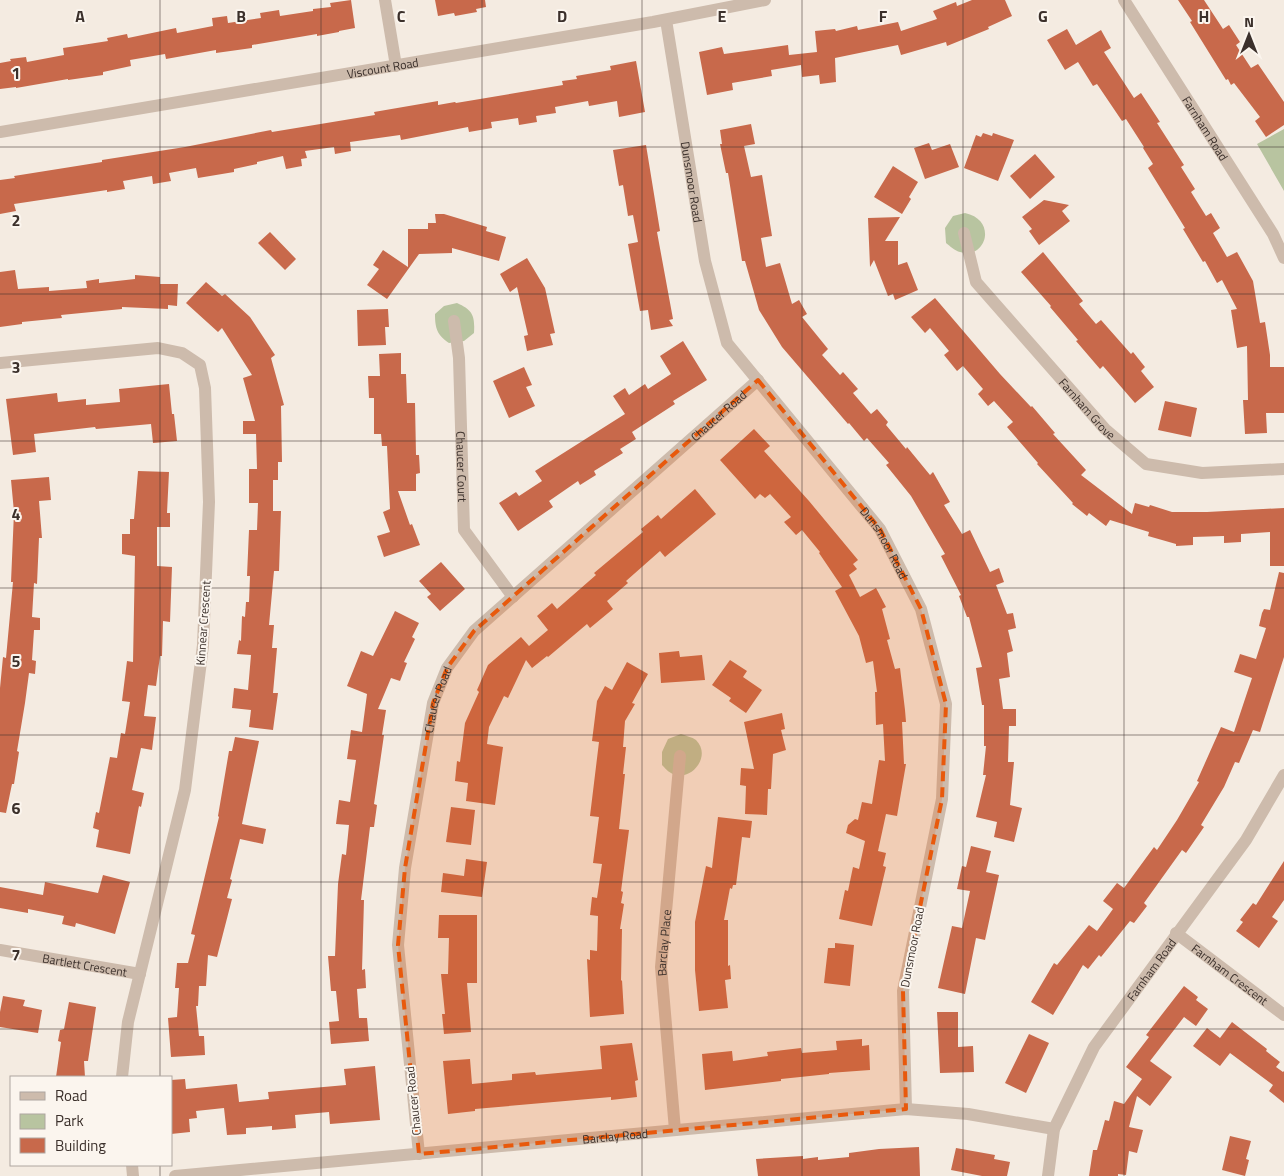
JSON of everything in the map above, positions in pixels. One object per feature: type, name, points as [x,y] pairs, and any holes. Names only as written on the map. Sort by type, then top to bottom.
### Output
[{"type":"street","points":[[385,0],[396,66]]},
{"type":"street","name":"Viscount Road","points":[[0,132],[666,20],[765,0]]},
{"type":"street","name":"Farnham Road","points":[[1124,0],[1273,234],[1284,258]]},
{"type":"street","name":"Dunsmoor Road","points":[[666,20],[705,261],[727,343],[880,529],[921,608],[946,704],[942,799],[903,991],[906,1109]]},
{"type":"street","name":"Farnham Grove","points":[[964,233],[976,282],[1105,429],[1146,464],[1202,473],[1284,469]]},
{"type":"street","name":"Chaucer Court","points":[[454,321],[459,358],[464,530],[513,597]]},
{"type":"street","name":"Kinnear Crescent","points":[[0,363],[158,348],[182,353],[200,365],[205,388],[209,502],[203,645],[185,790],[128,1022],[122,1076]]},
{"type":"street","name":"Chaucer Road","points":[[419,1154],[398,945],[406,868],[433,703],[447,668],[474,632],[758,380]]},
{"type":"street","name":"Barclay Place","points":[[676,1130],[661,966],[680,756]]},
{"type":"street","name":"Farnham Road","points":[[1048,1176],[1054,1129],[1094,1047],[1246,840],[1284,775]]},
{"type":"street","name":"Farnham Crescent","points":[[1176,933],[1284,1015]]},
{"type":"street","name":"Bartlett Crescent","points":[[0,950],[140,974]]},
{"type":"street","name":"Barclay Road","points":[[175,1176],[906,1109],[968,1114],[1054,1129]]},
{"type":"highlighted area","points":[[758,380],[880,529],[921,609],[946,704],[942,799],[903,991],[906,1109],[419,1154],[398,945],[405,868],[433,703],[447,668],[474,631]]},
{"type":"green space","points":[[1284,129],[1284,191],[1257,144]]},
{"type":"green space","points":[[965,213],[975,217],[982,223],[985,231],[982,245],[969,253],[958,251],[946,243],[945,228],[953,216]]},
{"type":"green space","points":[[457,303],[467,308],[472,314],[474,333],[464,341],[449,343],[438,331],[435,314],[444,306]]},
{"type":"green space","points":[[681,734],[696,740],[701,747],[702,754],[697,767],[685,775],[670,772],[662,765],[662,752],[668,739]]},
{"type":"building","points":[[351,0],[355,28],[317,36],[317,34],[252,45],[252,48],[216,53],[216,50],[166,59],[165,54],[130,60],[131,66],[103,72],[103,75],[0,89],[0,63],[11,61],[10,59],[26,57],[27,62],[64,55],[63,48],[108,41],[107,38],[127,34],[128,38],[176,28],[177,33],[213,26],[212,18],[227,16],[228,23],[261,18],[260,13],[279,10],[280,16],[331,7],[330,3]]},
{"type":"building","points":[[435,0],[485,0],[486,7],[476,9],[477,12],[455,16],[454,13],[438,16]]},
{"type":"building","points":[[972,0],[1005,0],[1012,16],[988,27],[989,29],[947,46],[946,42],[901,55],[898,45],[835,58],[836,82],[820,84],[819,75],[802,77],[801,65],[771,70],[772,76],[732,83],[733,90],[707,95],[699,52],[722,47],[724,54],[788,45],[789,55],[817,52],[815,31],[835,29],[836,31],[857,26],[858,30],[898,22],[901,31],[937,19],[933,11],[956,2],[957,6]]},
{"type":"building","points":[[1178,0],[1204,0],[1223,29],[1229,25],[1240,42],[1236,45],[1251,68],[1258,64],[1284,102],[1284,125],[1266,137],[1255,121],[1260,117],[1234,83],[1231,85],[1228,79],[1226,80]]},
{"type":"building","points":[[1067,29],[1076,45],[1101,30],[1111,48],[1104,52],[1134,98],[1141,93],[1160,122],[1157,123],[1184,165],[1181,167],[1195,189],[1191,192],[1206,216],[1211,213],[1220,228],[1213,233],[1227,257],[1237,252],[1253,281],[1260,323],[1265,322],[1270,367],[1284,367],[1284,413],[1266,413],[1267,433],[1245,434],[1243,400],[1248,400],[1247,346],[1237,348],[1231,310],[1237,309],[1222,280],[1217,283],[1205,261],[1203,262],[1183,229],[1185,228],[1148,168],[1153,164],[1126,119],[1122,121],[1097,84],[1093,86],[1078,62],[1065,70],[1047,40]]},
{"type":"building","points":[[636,61],[645,112],[619,117],[617,101],[589,106],[588,101],[555,107],[556,113],[536,116],[537,122],[519,125],[518,118],[491,122],[492,128],[469,132],[468,127],[401,140],[400,135],[350,142],[351,151],[335,154],[334,147],[305,151],[307,158],[301,159],[302,166],[286,169],[283,156],[234,169],[234,172],[198,178],[196,168],[169,173],[171,181],[153,184],[152,176],[123,181],[125,189],[14,204],[16,211],[0,214],[0,180],[15,178],[14,176],[102,162],[102,160],[185,147],[271,130],[272,132],[375,115],[374,112],[438,101],[438,105],[456,103],[563,85],[562,81],[577,79],[576,76],[611,70],[610,66]]},
{"type":"building","points":[[751,124],[755,144],[744,146],[751,177],[762,175],[772,236],[761,238],[766,267],[780,263],[792,304],[799,300],[807,314],[802,317],[828,349],[822,355],[840,375],[843,372],[858,389],[853,393],[871,414],[877,409],[888,422],[886,425],[906,449],[907,447],[930,475],[933,472],[950,502],[944,505],[962,534],[970,530],[990,572],[999,568],[1004,582],[996,585],[1007,614],[1013,613],[1016,628],[1008,630],[1013,651],[1007,653],[1010,677],[999,679],[1003,709],[1016,709],[1016,726],[1009,726],[1008,762],[1014,762],[1010,805],[1022,808],[1014,842],[994,837],[997,822],[976,817],[986,775],[983,775],[986,746],[984,746],[984,705],[982,705],[976,668],[982,667],[969,617],[967,617],[959,596],[961,595],[941,556],[945,554],[911,496],[886,465],[889,463],[867,438],[864,441],[848,424],[782,347],[759,310],[745,261],[742,261],[728,173],[726,173],[720,144],[722,144],[720,130]]},
{"type":"building","points":[[983,133],[992,136],[993,133],[1014,140],[998,181],[964,168],[976,135],[981,137]]},
{"type":"building","points":[[929,143],[932,150],[950,144],[959,167],[925,179],[914,148]]},
{"type":"building","points":[[646,145],[660,231],[657,232],[673,319],[669,320],[673,326],[651,330],[648,310],[640,311],[628,244],[638,242],[633,215],[628,216],[623,185],[619,186],[613,150]]},
{"type":"building","points":[[1035,154],[1055,177],[1030,199],[1010,176]]},
{"type":"building","points":[[893,166],[918,182],[902,214],[874,197]]},
{"type":"building","points":[[1044,200],[1069,205],[1062,211],[1070,221],[1039,245],[1029,231],[1032,229],[1022,217]]},
{"type":"building","points":[[435,214],[444,214],[487,227],[486,231],[506,237],[499,261],[452,248],[452,253],[419,254],[387,299],[367,285],[379,269],[373,265],[383,250],[408,267],[408,229],[428,229],[428,223],[436,223]]},
{"type":"building","points":[[900,217],[885,241],[898,241],[898,265],[907,262],[918,290],[895,300],[893,294],[888,296],[874,260],[870,267],[868,218]]},
{"type":"building","points":[[270,232],[296,259],[285,270],[258,243]]},
{"type":"building","points":[[1043,252],[1083,301],[1079,304],[1096,324],[1101,320],[1145,367],[1141,371],[1154,387],[1135,403],[1103,366],[1100,369],[1076,341],[1078,340],[1051,306],[1021,272]]},
{"type":"building","points":[[527,258],[545,288],[555,333],[550,334],[553,345],[527,351],[524,336],[528,335],[517,287],[510,292],[500,274]]},
{"type":"building","points":[[15,270],[18,289],[49,287],[49,291],[87,288],[86,281],[99,279],[99,283],[135,279],[135,275],[160,277],[160,284],[178,284],[177,306],[168,305],[168,309],[122,307],[122,309],[61,315],[62,318],[22,322],[22,324],[0,327],[0,272]]},
{"type":"building","points":[[206,282],[222,296],[225,294],[250,317],[275,355],[271,358],[284,405],[281,406],[282,462],[278,462],[278,480],[273,480],[273,511],[281,511],[279,571],[274,571],[269,625],[274,625],[272,648],[277,648],[273,693],[278,693],[273,730],[249,727],[251,710],[232,708],[234,688],[248,690],[251,655],[237,654],[239,640],[241,641],[242,616],[245,617],[246,602],[249,602],[250,576],[247,576],[249,530],[257,530],[258,503],[249,503],[249,469],[257,469],[256,434],[243,434],[243,421],[255,421],[243,378],[252,375],[222,328],[218,332],[186,303]]},
{"type":"building","points":[[935,298],[1000,374],[1032,406],[1055,433],[1053,434],[1086,470],[1081,475],[1132,514],[1135,503],[1149,507],[1150,505],[1172,512],[1284,508],[1284,566],[1270,566],[1270,532],[1241,534],[1241,542],[1224,543],[1224,536],[1193,537],[1193,545],[1176,546],[1176,544],[1148,536],[1149,532],[1110,520],[1106,526],[1089,513],[1087,516],[1072,504],[1007,427],[1013,422],[994,401],[988,406],[978,394],[983,389],[963,366],[957,371],[944,355],[949,351],[930,328],[925,333],[911,317]]},
{"type":"building","points":[[388,309],[389,327],[385,327],[386,345],[358,346],[357,310]]},
{"type":"building","points":[[683,341],[707,380],[673,401],[675,404],[632,432],[636,439],[620,449],[623,453],[594,471],[596,475],[580,485],[578,481],[549,501],[553,507],[518,531],[499,503],[516,492],[519,496],[542,481],[535,471],[625,414],[613,396],[625,388],[629,395],[645,384],[648,389],[671,374],[660,356]]},
{"type":"building","points":[[401,353],[401,374],[406,374],[407,403],[415,403],[416,455],[419,455],[420,473],[416,474],[416,491],[398,491],[410,525],[412,524],[420,545],[384,557],[377,536],[390,532],[383,512],[390,509],[387,446],[382,446],[381,434],[374,434],[374,398],[369,398],[368,376],[380,376],[379,354]]},
{"type":"building","points":[[524,367],[532,385],[526,387],[535,406],[509,418],[493,381]]},
{"type":"building","points":[[169,384],[177,441],[153,443],[151,424],[96,429],[95,427],[34,434],[36,452],[13,455],[6,399],[57,393],[58,402],[86,399],[86,405],[120,402],[119,389]]},
{"type":"building","points":[[1165,401],[1197,408],[1191,437],[1158,430]]},
{"type":"building","points":[[754,429],[770,446],[764,451],[858,560],[853,564],[857,569],[849,575],[860,597],[876,588],[886,607],[882,609],[890,639],[887,640],[895,669],[900,668],[906,722],[902,722],[904,764],[906,764],[897,816],[886,814],[878,851],[886,853],[883,866],[886,867],[872,926],[839,919],[845,890],[848,891],[853,867],[859,869],[865,841],[846,833],[848,825],[855,819],[858,820],[862,802],[872,804],[879,760],[885,761],[883,724],[876,725],[875,692],[877,692],[873,661],[866,663],[859,636],[835,591],[842,587],[820,552],[802,530],[796,535],[784,522],[791,517],[770,494],[765,498],[760,494],[755,499],[720,460]]},
{"type":"building","points":[[138,471],[169,472],[167,513],[170,513],[170,527],[157,527],[157,566],[172,567],[170,622],[163,621],[162,656],[160,656],[156,686],[148,685],[144,716],[156,717],[152,750],[141,748],[132,790],[144,793],[141,807],[139,806],[130,854],[96,847],[99,830],[93,828],[96,812],[99,813],[110,757],[117,758],[121,733],[125,734],[130,702],[122,701],[127,661],[133,662],[135,556],[122,554],[122,534],[130,534],[130,519],[134,519]]},
{"type":"building","points":[[49,477],[51,500],[39,501],[42,538],[39,538],[37,584],[34,583],[32,617],[40,618],[40,630],[34,630],[32,660],[36,661],[35,674],[29,673],[14,784],[12,784],[6,813],[0,812],[0,688],[3,657],[6,658],[13,582],[11,582],[14,512],[11,480]]},
{"type":"building","points":[[695,489],[716,514],[665,557],[660,551],[626,581],[628,583],[607,601],[613,609],[590,628],[587,624],[532,668],[526,660],[508,698],[504,696],[489,727],[487,744],[503,747],[495,805],[466,801],[468,783],[455,781],[457,761],[460,762],[465,723],[479,692],[477,690],[488,665],[521,637],[529,646],[548,630],[537,616],[552,603],[557,609],[596,575],[594,573],[643,532],[641,529],[658,515],[661,519]]},
{"type":"building","points":[[441,562],[465,589],[440,611],[427,597],[431,594],[419,581]]},
{"type":"building","points":[[1279,572],[1284,573],[1284,657],[1260,732],[1253,730],[1239,763],[1235,762],[1224,787],[1201,825],[1204,827],[1186,853],[1182,850],[1144,903],[1147,906],[1134,923],[1130,921],[1101,957],[1099,955],[1088,969],[1083,965],[1053,1015],[1031,1002],[1054,963],[1057,965],[1089,925],[1097,931],[1113,909],[1103,901],[1117,883],[1124,888],[1154,847],[1157,850],[1177,820],[1199,782],[1197,781],[1221,727],[1234,732],[1252,678],[1234,672],[1240,654],[1256,659],[1266,628],[1259,626],[1262,613],[1264,609],[1270,610]]},
{"type":"building","points":[[395,611],[419,623],[412,637],[415,639],[404,662],[407,663],[400,681],[391,678],[378,709],[386,710],[382,735],[384,735],[374,804],[377,805],[374,827],[370,827],[361,900],[364,900],[362,970],[365,969],[366,988],[357,989],[359,1018],[367,1018],[369,1041],[331,1044],[329,1022],[339,1021],[336,991],[331,991],[328,956],[335,956],[338,884],[342,854],[346,855],[349,825],[336,824],[339,800],[350,802],[356,760],[347,759],[351,730],[362,732],[367,694],[347,686],[361,651],[373,656]]},
{"type":"building","points":[[679,651],[680,657],[702,655],[705,680],[661,683],[659,653]]},
{"type":"building","points":[[730,660],[747,671],[743,677],[762,690],[746,713],[729,701],[731,698],[712,685]]},
{"type":"building","points":[[627,662],[648,674],[632,703],[635,704],[625,721],[623,747],[626,747],[623,774],[625,774],[619,829],[629,830],[621,891],[623,892],[621,903],[624,904],[620,929],[622,929],[621,981],[624,1014],[590,1017],[587,959],[590,960],[590,950],[597,951],[598,916],[590,915],[592,897],[597,898],[602,864],[593,863],[599,817],[590,816],[599,742],[592,741],[597,701],[605,686],[612,690]]},
{"type":"building","points":[[782,713],[785,729],[781,730],[786,750],[773,754],[771,789],[768,789],[767,815],[745,814],[746,786],[740,785],[741,768],[754,769],[744,722]]},
{"type":"building","points":[[235,737],[259,741],[242,824],[266,829],[263,844],[240,839],[227,898],[232,899],[217,957],[208,955],[206,986],[199,986],[198,1006],[196,1006],[199,1036],[204,1036],[205,1055],[171,1057],[168,1018],[177,1017],[179,988],[175,988],[177,963],[188,963],[195,935],[191,934],[219,817],[229,751],[232,751]]},
{"type":"building","points":[[451,807],[475,810],[471,845],[446,842]]},
{"type":"building","points":[[718,817],[752,821],[750,838],[742,837],[736,885],[733,885],[732,889],[730,888],[724,920],[728,920],[728,966],[730,965],[731,979],[725,980],[728,1008],[699,1011],[695,970],[695,922],[706,866],[712,868]]},
{"type":"building","points":[[971,846],[991,851],[986,872],[999,875],[985,940],[976,938],[965,994],[938,988],[952,926],[962,928],[970,891],[957,889],[962,866],[966,867]]},
{"type":"building","points":[[466,859],[487,862],[482,897],[441,892],[443,873],[464,876]]},
{"type":"building","points":[[1284,861],[1284,900],[1272,917],[1278,921],[1259,948],[1236,931],[1243,922],[1240,920],[1253,903],[1256,905]]},
{"type":"building","points":[[103,875],[130,882],[115,934],[76,923],[75,927],[62,924],[64,916],[28,909],[28,913],[0,908],[0,887],[43,895],[45,882],[98,893]]},
{"type":"building","points":[[439,915],[477,915],[477,983],[467,983],[471,1032],[444,1034],[442,1014],[445,1014],[441,974],[448,974],[449,938],[438,938]]},
{"type":"building","points":[[835,943],[854,945],[850,986],[824,983],[828,948],[835,948]]},
{"type":"building","points":[[1184,986],[1198,997],[1196,1000],[1208,1009],[1196,1026],[1184,1017],[1150,1061],[1172,1077],[1150,1106],[1137,1096],[1129,1127],[1143,1130],[1137,1153],[1129,1151],[1126,1175],[1089,1176],[1093,1150],[1097,1150],[1105,1120],[1109,1121],[1114,1101],[1124,1104],[1142,1079],[1126,1067],[1149,1037],[1146,1035]]},
{"type":"building","points":[[3,996],[25,1000],[23,1006],[42,1010],[38,1033],[0,1027]]},
{"type":"building","points":[[69,1002],[96,1007],[88,1061],[84,1061],[85,1076],[56,1076],[61,1042],[58,1041],[60,1030],[64,1029]]},
{"type":"building","points":[[937,1012],[958,1012],[958,1047],[973,1046],[974,1072],[940,1073]]},
{"type":"building","points":[[1232,1022],[1267,1049],[1266,1051],[1280,1062],[1276,1067],[1284,1071],[1284,1103],[1269,1091],[1273,1085],[1230,1053],[1220,1066],[1193,1046],[1207,1028],[1220,1038]]},
{"type":"building","points":[[1029,1034],[1049,1043],[1026,1093],[1005,1083]]},
{"type":"building","points":[[862,1039],[862,1046],[869,1045],[870,1070],[829,1073],[705,1090],[702,1054],[732,1051],[733,1061],[768,1056],[767,1052],[801,1048],[802,1053],[837,1050],[836,1041]]},
{"type":"building","points":[[632,1043],[638,1080],[635,1081],[637,1097],[611,1100],[611,1097],[475,1109],[475,1111],[448,1114],[443,1061],[470,1059],[472,1084],[512,1080],[512,1074],[535,1072],[536,1075],[602,1069],[600,1046]]},
{"type":"building","points":[[375,1066],[380,1120],[330,1124],[329,1112],[295,1115],[296,1128],[272,1130],[272,1126],[246,1128],[246,1134],[227,1135],[224,1108],[196,1111],[197,1118],[189,1119],[190,1132],[172,1134],[172,1080],[185,1079],[186,1089],[237,1084],[239,1102],[269,1099],[268,1092],[346,1085],[344,1069]]},
{"type":"building","points":[[1230,1136],[1251,1141],[1246,1159],[1249,1160],[1245,1176],[1222,1170]]},
{"type":"building","points":[[919,1147],[920,1176],[758,1176],[756,1159],[803,1156],[803,1159],[818,1157],[818,1160],[849,1157],[849,1153],[879,1149]]},
{"type":"building","points":[[956,1148],[995,1155],[994,1159],[1010,1162],[1007,1176],[982,1176],[951,1170]]}]
